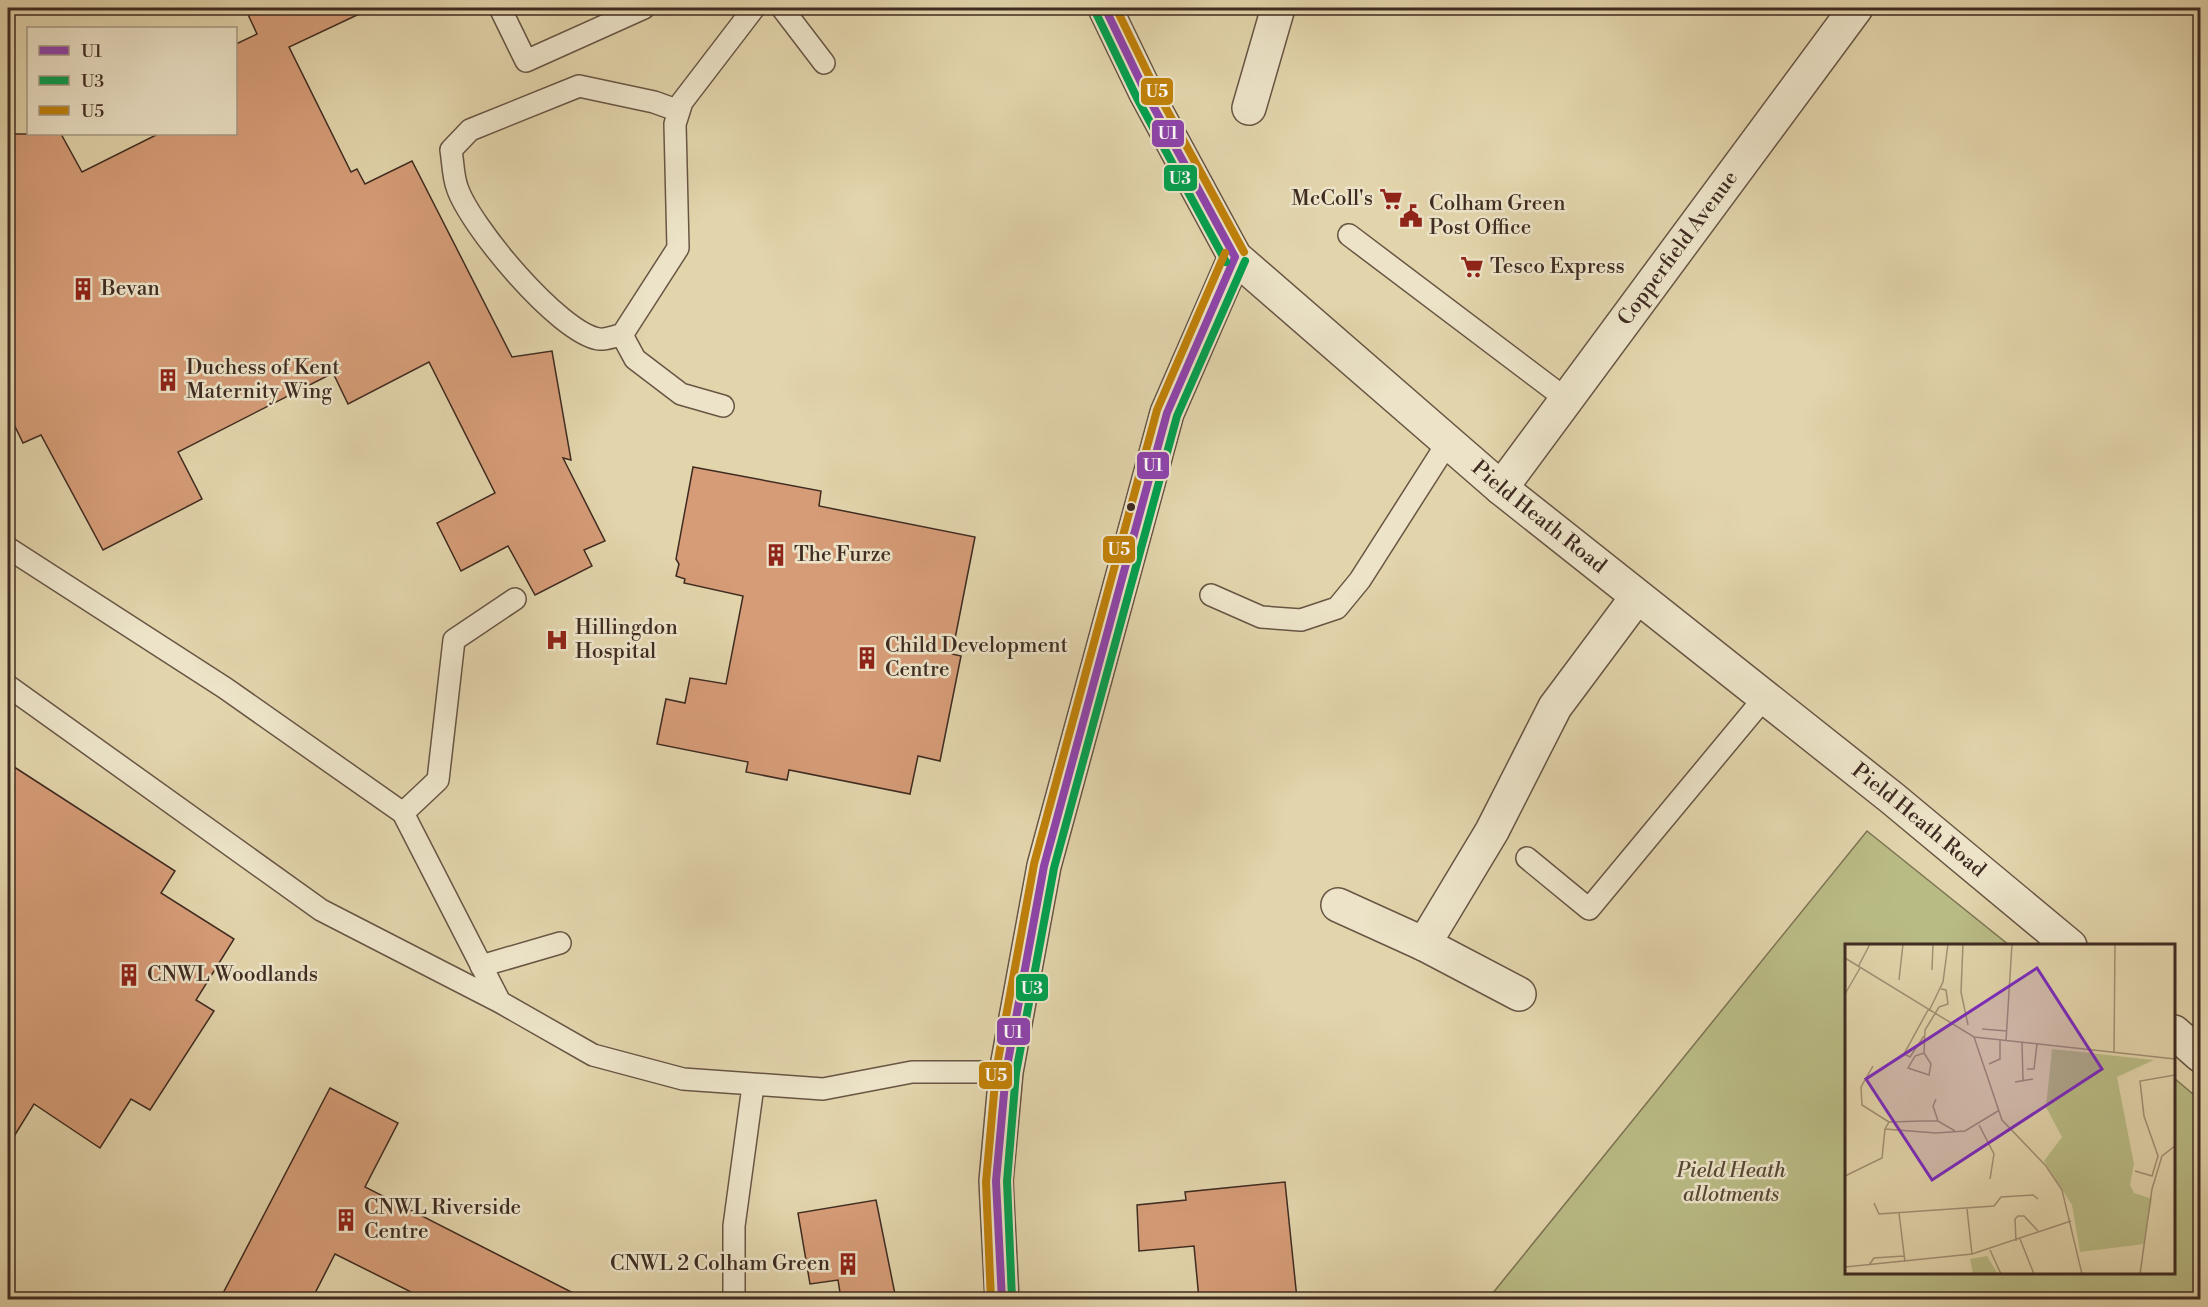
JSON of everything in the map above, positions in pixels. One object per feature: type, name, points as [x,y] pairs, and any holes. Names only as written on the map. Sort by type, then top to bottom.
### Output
[{"type":"street","name":"Pield Heath Road","points":[[1105,8],[1151,102],[1234,257],[1501,488],[1892,798],[2069,944]]},
{"type":"street","points":[[1249,108],[1278,8]]},
{"type":"street","name":"Copperfield Avenue","points":[[1501,488],[1856,8]]},
{"type":"street","points":[[1002,1299],[996,1181],[1006,1072],[1044,866],[1167,413],[1234,257]]},
{"type":"street","points":[[1424,944],[1492,831],[1555,707],[1637,597]]},
{"type":"street","points":[[1338,905],[1424,944],[1519,994]]},
{"type":"street","points":[[2175,1033],[2200,1055]]},
{"type":"lane","points":[[500,8],[526,61],[644,8]]},
{"type":"lane","points":[[679,111],[654,102],[579,86],[470,130],[451,150],[457,187],[480,231],[515,274],[571,325],[599,339],[622,335],[678,248],[675,124],[679,111],[682,102],[754,8]]},
{"type":"lane","points":[[782,8],[824,63]]},
{"type":"lane","points":[[1349,235],[1566,399]]},
{"type":"lane","points":[[622,335],[635,359],[681,394],[723,406]]},
{"type":"lane","points":[[1211,595],[1261,617],[1301,620],[1337,608],[1359,580],[1448,442]]},
{"type":"lane","points":[[8,548],[225,688],[404,813],[500,1002]]},
{"type":"lane","points":[[404,813],[438,780],[454,640],[515,599]]},
{"type":"lane","points":[[8,686],[321,910],[500,1002],[593,1055],[683,1079],[753,1086],[823,1089],[912,1072],[1006,1072]]},
{"type":"lane","points":[[1527,858],[1589,909],[1765,697]]},
{"type":"lane","points":[[481,966],[560,944]]},
{"type":"lane","points":[[734,1299],[734,1227],[753,1086]]},
{"type":"green space","name":"Pield Heath allotments","points":[[1867,831],[2008,944],[1845,944],[1845,1274],[2175,1274],[2175,1079],[2200,1100],[2200,1299],[1488,1299]]},
{"type":"building","name":"Duchess of Kent Maternity Wing","points":[[245,8],[372,8],[289,47],[351,172],[357,169],[365,184],[412,161],[512,357],[552,351],[571,460],[563,458],[605,541],[584,550],[592,566],[535,595],[508,546],[461,571],[437,523],[495,493],[429,362],[348,404],[333,373],[178,452],[202,499],[103,550],[41,435],[23,443],[8,412],[8,134],[62,135],[82,172],[156,135],[237,135],[237,44],[257,34]]},
{"type":"building","name":"Child Development Centre","points":[[693,467],[821,491],[819,506],[975,537],[952,654],[961,656],[940,761],[918,756],[910,794],[789,770],[787,780],[746,772],[748,762],[657,744],[666,699],[685,703],[690,678],[726,684],[743,596],[684,583],[685,579],[676,576],[679,564],[676,559]]},
{"type":"building","name":"CNWL Woodlands","points":[[8,763],[175,871],[161,893],[234,939],[196,1000],[214,1011],[150,1110],[131,1099],[100,1148],[34,1104],[8,1146]]},
{"type":"building","name":"CNWL Riverside Centre","points":[[330,1088],[398,1123],[365,1187],[585,1299],[425,1299],[335,1254],[312,1299],[220,1299]]},
{"type":"building","points":[[1285,1182],[1297,1299],[1199,1299],[1194,1246],[1139,1251],[1137,1205],[1186,1200],[1185,1192]]},
{"type":"building","name":"CNWL 2 Colham Green","points":[[876,1200],[896,1299],[841,1299],[838,1280],[810,1284],[798,1213]]},
{"type":"transit line","name":"U1","points":[[1105,8],[1146,93],[1235,257]]},
{"type":"transit line","name":"U5","points":[[1116,8],[1155,88],[1244,252]]},
{"type":"transit line","name":"U3","points":[[1096,13],[1137,98],[1226,262]]},
{"type":"transit line","name":"U5","points":[[991,1300],[986,1182],[996,1071],[1034,864],[1157,410],[1225,253]]},
{"type":"transit line","name":"U1","points":[[1002,1300],[996,1181],[1006,1072],[1044,866],[1167,413],[1235,257]]},
{"type":"transit line","name":"U3","points":[[1012,1299],[1007,1181],[1016,1073],[1054,868],[1177,416],[1245,261]]},
{"type":"place","name":"McColl's","points":[[1391,199]]},
{"type":"place","name":"Colham Green Post Office","points":[[1411,216]]},
{"type":"place","name":"Tesco Express","points":[[1472,267]]},
{"type":"place","name":"Bevan","points":[[83,289]]},
{"type":"place","name":"Duchess of Kent Maternity Wing","points":[[168,380]]},
{"type":"place","name":"The Furze","points":[[776,555]]},
{"type":"place","name":"Hillingdon Hospital","points":[[557,640]]},
{"type":"place","name":"Child Development Centre","points":[[867,658]]},
{"type":"place","name":"CNWL Woodlands","points":[[129,975]]},
{"type":"place","name":"CNWL Riverside Centre","points":[[346,1220]]},
{"type":"place","name":"CNWL 2 Colham Green","points":[[848,1264]]}]
